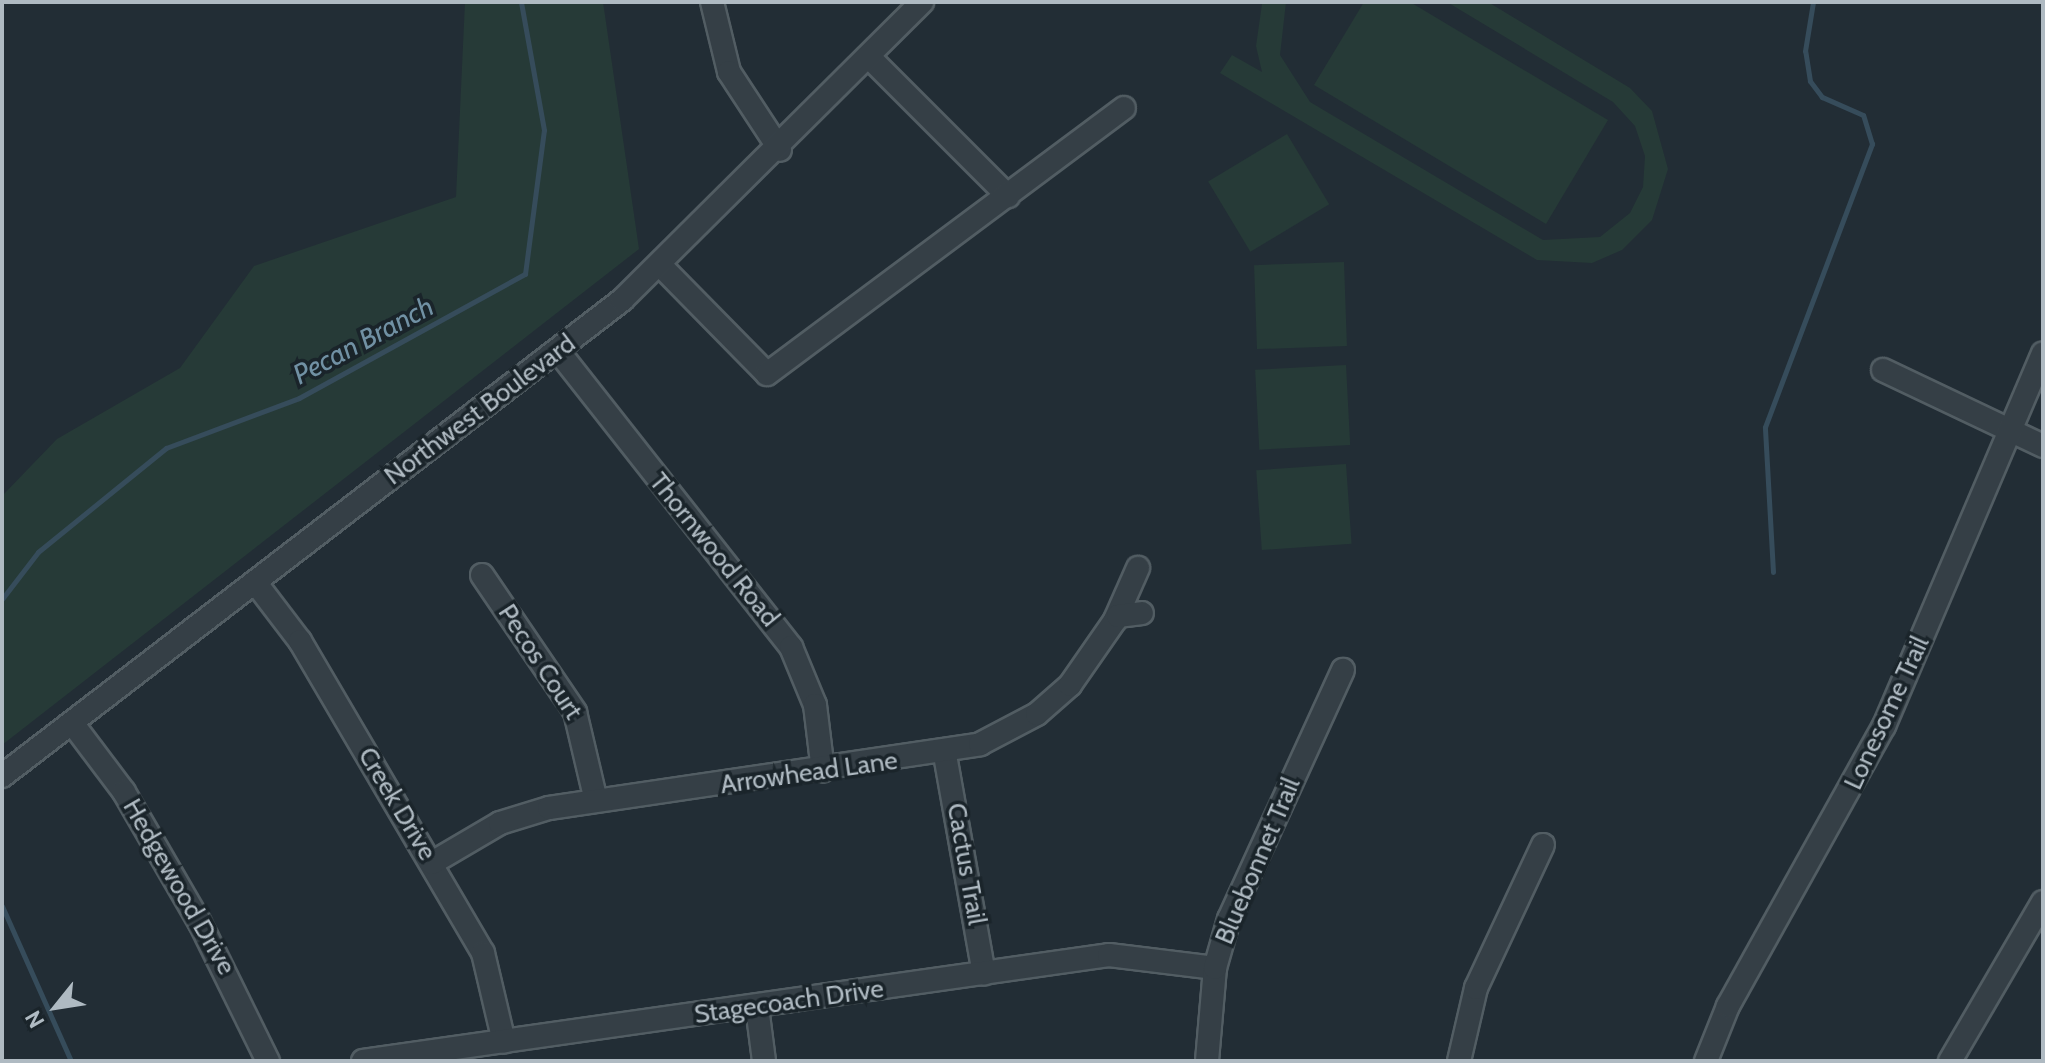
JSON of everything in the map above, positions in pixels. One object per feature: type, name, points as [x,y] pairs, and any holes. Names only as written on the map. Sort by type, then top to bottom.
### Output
[{"type":"street","points":[[712,2],[729,72],[780,150]]},
{"type":"street","name":"Northwest Boulevard","points":[[2,776],[558,351],[661,266],[871,59],[922,2]]},
{"type":"street","points":[[871,59],[973,155],[1008,196]]},
{"type":"street","points":[[661,266],[767,374],[1124,108]]},
{"type":"street","name":"Thornwood Road","points":[[558,351],[791,647],[815,705],[823,771]]},
{"type":"street","name":"Lonesome Trail","points":[[1706,1061],[1728,1006],[1884,726],[2043,353]]},
{"type":"street","points":[[1883,370],[2043,446]]},
{"type":"street","name":"Arrowhead Lane","points":[[432,863],[500,823],[596,801],[945,755],[1002,736],[1037,714],[1070,685],[1115,620],[1138,568]]},
{"type":"street","name":"Pecos Court","points":[[482,575],[575,712],[596,801]]},
{"type":"street","name":"Creek Drive","points":[[255,582],[300,641],[483,953],[504,1042]]},
{"type":"street","points":[[1115,620],[1142,613]]},
{"type":"street","name":"Bluebonnet Trail","points":[[1207,1061],[1215,968],[1229,919],[1343,670]]},
{"type":"street","name":"Hedgewood Drive","points":[[72,723],[124,792],[200,923],[268,1061]]},
{"type":"street","name":"Cactus Trail","points":[[945,755],[984,974]]},
{"type":"street","points":[[1459,1061],[1476,988],[1543,845]]},
{"type":"street","points":[[1950,1061],[2043,902]]},
{"type":"street","name":"Stagecoach Drive","points":[[363,1061],[1109,955],[1215,968]]},
{"type":"street","points":[[757,1007],[764,1061]]},
{"type":"green space","points":[[465,2],[603,2],[639,249],[2,745],[2,496],[57,439],[180,368],[254,266],[456,197]]},
{"type":"green space","points":[[1286,2],[1280,55],[1310,102],[1543,240],[1600,237],[1630,213],[1643,187],[1645,156],[1635,126],[1613,102],[1447,2],[1488,2],[1630,88],[1652,111],[1668,169],[1652,220],[1622,250],[1592,263],[1537,260],[1220,73],[1232,55],[1262,72],[1256,46],[1262,4]]},
{"type":"green space","points":[[1364,2],[1410,2],[1608,120],[1546,224],[1314,85]]},
{"type":"green space","points":[[1287,134],[1329,204],[1250,252],[1208,181]]},
{"type":"green space","points":[[1344,262],[1347,346],[1257,349],[1254,265]]},
{"type":"green space","points":[[1346,365],[1350,445],[1259,450],[1255,370]]},
{"type":"green space","points":[[1346,464],[1352,544],[1262,550],[1256,470]]},
{"type":"waterway","name":"Pecan Branch","points":[[2,599],[38,552],[166,448],[299,398],[525,274],[544,130],[521,2]]},
{"type":"waterway","points":[[1773,572],[1765,427],[1872,144],[1863,115],[1822,97],[1810,81],[1805,51],[1813,2]]},
{"type":"waterway","name":"Pecan Branch","points":[[2,906],[71,1061]]}]
